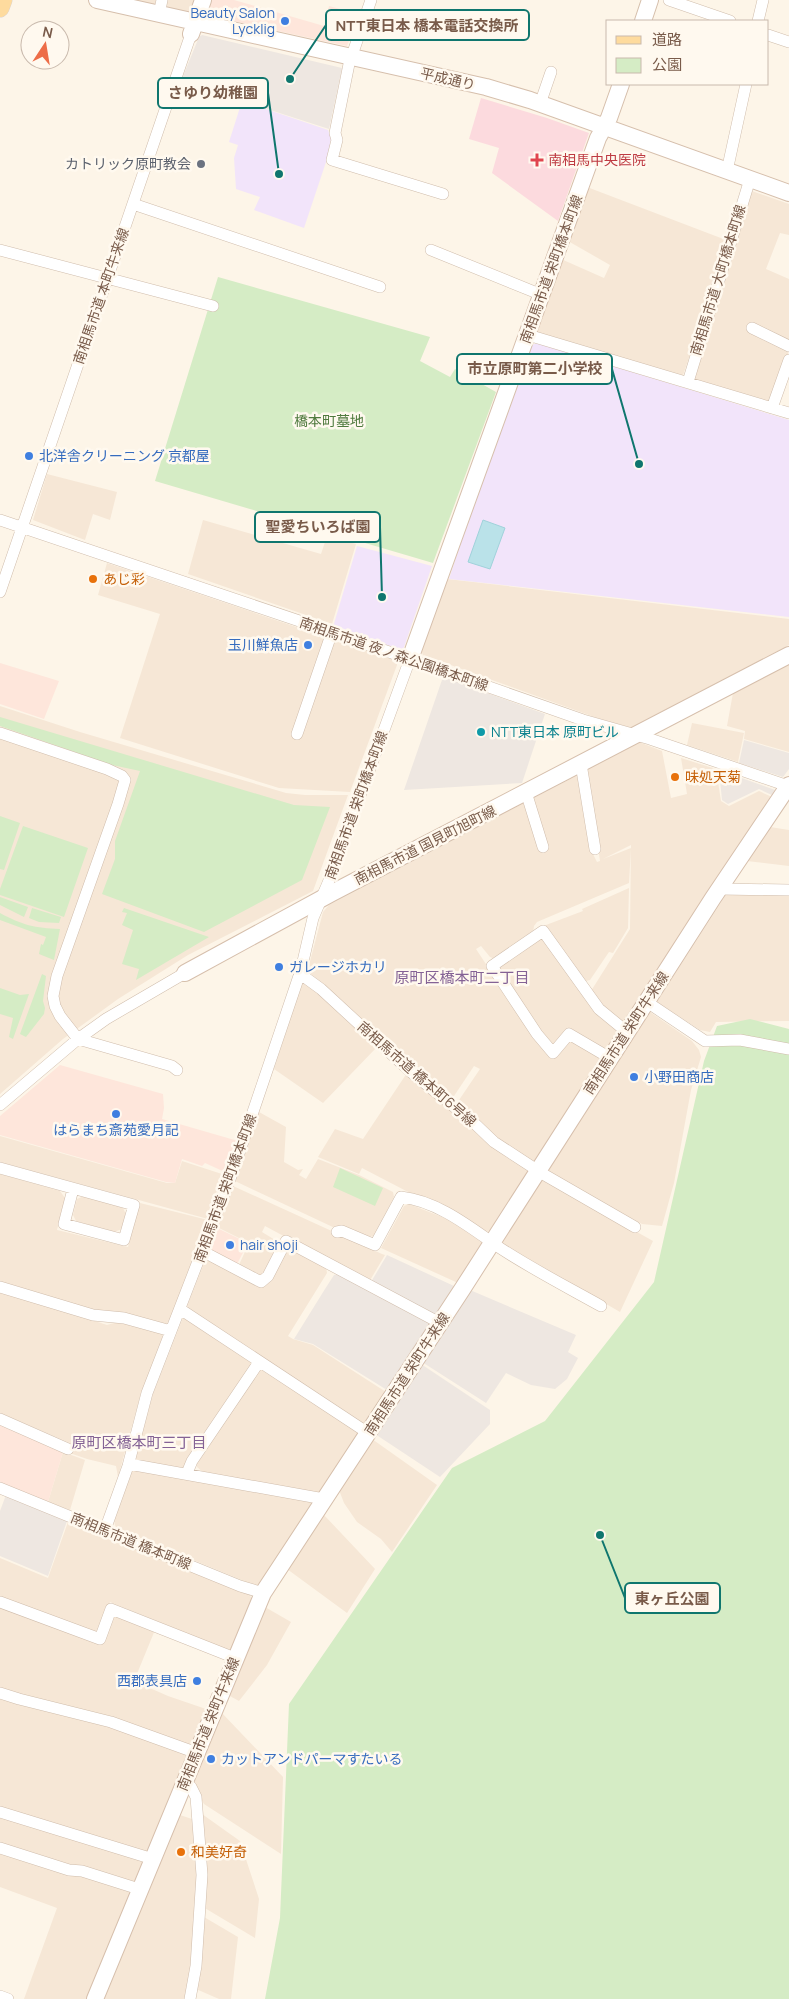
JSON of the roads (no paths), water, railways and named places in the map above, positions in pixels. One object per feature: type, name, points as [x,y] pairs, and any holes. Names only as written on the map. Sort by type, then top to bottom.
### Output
[{"type":"main road","points":[[0,8],[3,0]]},
{"type":"street","name":"平成通り","points":[[96,0],[161,7],[193,28],[352,57],[470,83],[540,104],[789,193]]},
{"type":"street","name":"南相馬市道 本町牛来線","points":[[0,592],[203,0]]},
{"type":"street","points":[[371,0],[352,57],[335,133],[337,140],[332,160],[443,194]]},
{"type":"street","points":[[643,20],[650,0]]},
{"type":"street","points":[[669,0],[723,20]]},
{"type":"street","points":[[758,20],[763,0]]},
{"type":"street","points":[[769,35],[789,42]]},
{"type":"street","points":[[540,104],[551,72]]},
{"type":"street","name":"南相馬市道 栄町橋本町線","points":[[105,1530],[129,1464],[147,1393],[236,1163],[299,973],[313,918],[410,659],[598,138],[621,85]]},
{"type":"street","points":[[727,171],[746,85]]},
{"type":"street","name":"南相馬市道 大町橋本町線","points":[[688,382],[750,180]]},
{"type":"street","points":[[133,204],[380,287]]},
{"type":"street","points":[[0,250],[214,306]]},
{"type":"street","points":[[431,250],[542,295]]},
{"type":"street","points":[[752,328],[789,346]]},
{"type":"street","points":[[528,335],[789,413]]},
{"type":"street","points":[[772,408],[789,360]]},
{"type":"street","name":"南相馬市道 夜ノ森公園橋本町線","points":[[0,520],[332,632],[583,720],[789,786]]},
{"type":"street","points":[[297,734],[332,632]]},
{"type":"street","name":"南相馬市道 国見町旭町線","points":[[0,1105],[78,1039],[106,1019],[185,973],[789,655]]},
{"type":"street","points":[[0,733],[115,772],[125,780],[53,996],[60,1016],[78,1039],[172,1066],[177,1070]]},
{"type":"street","points":[[581,764],[595,849]]},
{"type":"street","name":"南相馬市道 栄町牛来線","points":[[95,1999],[139,1888],[263,1593],[789,786]]},
{"type":"street","points":[[526,792],[543,847]]},
{"type":"street","points":[[721,889],[789,890]]},
{"type":"street","points":[[610,1058],[569,1034],[553,1053],[492,966],[543,931],[598,1009],[627,1032]]},
{"type":"street","name":"南相馬市道 橋本町6号線","points":[[299,973],[321,989],[411,1072],[472,1121],[488,1137],[537,1170],[635,1227]]},
{"type":"street","points":[[647,1002],[706,1041],[740,1040],[789,1048]]},
{"type":"street","points":[[0,1168],[134,1205],[124,1240],[64,1224],[73,1189]]},
{"type":"street","points":[[337,1232],[342,1231],[376,1245],[401,1197],[411,1198],[446,1212],[492,1241],[499,1248],[601,1306]]},
{"type":"street","points":[[202,1251],[261,1282],[268,1276],[286,1241],[440,1323]]},
{"type":"street","points":[[0,1286],[93,1315],[124,1318],[172,1331]]},
{"type":"street","points":[[180,1309],[368,1433]]},
{"type":"street","points":[[187,1473],[192,1461],[259,1362]]},
{"type":"street","points":[[0,1419],[68,1449]]},
{"type":"street","points":[[129,1464],[324,1499]]},
{"type":"street","name":"南相馬市道 橋本町線","points":[[0,1488],[240,1586],[263,1593]]},
{"type":"street","points":[[0,1602],[100,1639],[111,1609],[235,1658]]},
{"type":"street","points":[[0,1693],[111,1722],[197,1753]]},
{"type":"street","points":[[185,1782],[191,1787],[196,1797],[202,1876],[196,1966],[190,1999]]},
{"type":"street","points":[[0,1812],[152,1859]]},
{"type":"street","points":[[0,1848],[69,1870],[82,1871],[139,1888]]},
{"type":"street","points":[[0,1996],[8,1999]]},
{"type":"water","points":[[483,520],[505,528],[490,569],[468,562]]},
{"type":"place","name":"Beauty Salon Lycklig","points":[[285,21]]},
{"type":"place","name":"NTT東日本 橋本電話交換所","points":[[290,79]]},
{"type":"place","name":"南相馬中央医院","points":[[537,160]]},
{"type":"place","name":"カトリック原町教会","points":[[201,164]]},
{"type":"place","name":"さゆり幼稚園","points":[[279,174]]},
{"type":"place","name":"北洋舎クリーニング 京都屋","points":[[29,456]]},
{"type":"place","name":"市立原町第二小学校","points":[[639,464]]},
{"type":"place","name":"あじ彩","points":[[93,579]]},
{"type":"place","name":"聖愛ちいろば園","points":[[382,597]]},
{"type":"place","name":"玉川鮮魚店","points":[[308,645]]},
{"type":"place","name":"NTT東日本 原町ビル","points":[[481,732]]},
{"type":"place","name":"味処天菊","points":[[675,777]]},
{"type":"place","name":"ガレージホカリ","points":[[279,967]]},
{"type":"place","name":"小野田商店","points":[[634,1077]]},
{"type":"place","name":"はらまち斎苑愛月記","points":[[116,1114]]},
{"type":"place","name":"hair shoji","points":[[230,1245]]},
{"type":"place","name":"東ヶ丘公園","points":[[600,1535]]},
{"type":"place","name":"西郡表具店","points":[[197,1681]]},
{"type":"place","name":"カットアンドパーマすたいる","points":[[211,1759]]},
{"type":"place","name":"和美好奇","points":[[181,1852]]},
{"type":"district","name":"原町区橋本町二丁目","points":[[462,978]]},
{"type":"district","name":"原町区橋本町三丁目","points":[[139,1443]]},
{"type":"park label","name":"橋本町墓地","points":[[329,421]]}]
